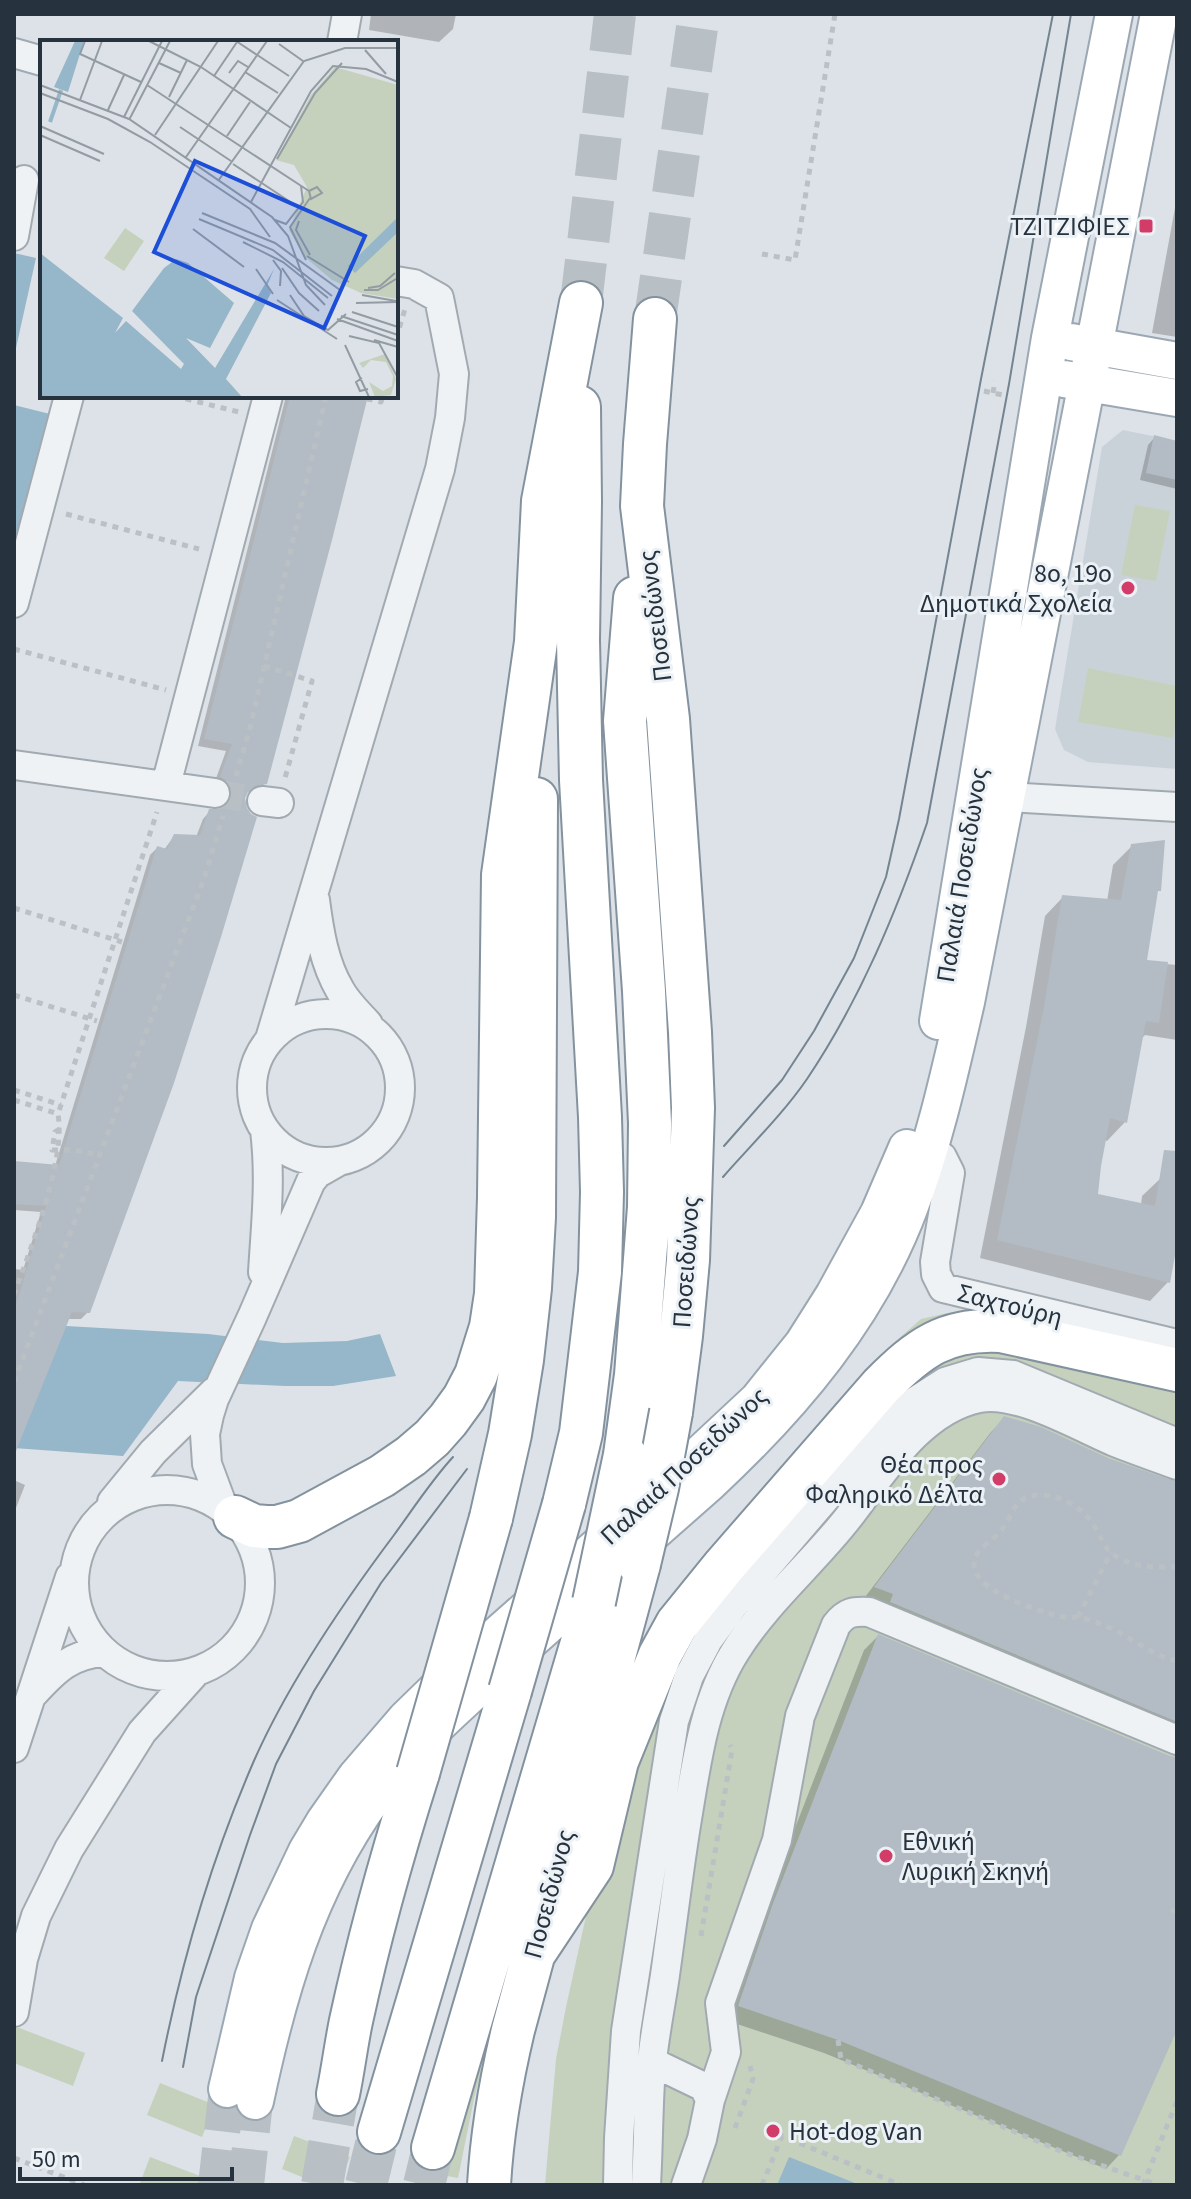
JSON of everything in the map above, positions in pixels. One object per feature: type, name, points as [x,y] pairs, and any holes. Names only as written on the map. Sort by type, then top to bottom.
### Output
[{"type":"highway","points":[[338,2094],[351,2022],[394,1849],[491,1518],[510,1434],[522,1360],[534,1217],[536,642],[543,501],[579,314],[581,780],[602,1192],[600,1272],[589,1373],[581,1433],[564,1504],[379,2132]]},
{"type":"highway","name":"Ποσειδώνος","points":[[489,2185],[491,2143],[499,2094],[531,1958],[657,1488],[671,1412],[688,1260],[693,1108],[690,1032],[668,719],[642,506],[655,319]]},
{"type":"highway","points":[[433,2148],[594,1602],[625,1455],[636,1375],[649,1207],[650,1123],[625,721],[642,506]]},
{"type":"highway","points":[[229,1512],[254,1526],[277,1527],[311,1515],[382,1476],[432,1438],[448,1420],[464,1398],[484,1352],[496,1294],[503,875],[536,642]]},
{"type":"highway","points":[[531,1958],[592,1866],[617,1761],[660,1655],[677,1624],[724,1566],[904,1362],[933,1342],[977,1330],[1001,1331],[1176,1361]]},
{"type":"main road","points":[[1006,797],[1088,383],[1156,28],[1112,24],[1044,376],[1088,383],[1177,398]]},
{"type":"main road","points":[[1050,338],[1177,361]]},
{"type":"main road","name":"Παλαιά Ποσειδώνος","points":[[1006,797],[944,1101],[909,1209],[855,1316],[817,1370],[745,1450],[464,1700],[418,1744],[373,1797],[317,1893],[299,1935],[268,2038],[241,2095],[253,1978],[270,1929],[307,1851],[356,1777],[406,1719],[442,1684],[758,1400],[803,1344],[879,1213],[908,1147],[932,1051],[1044,376]]},
{"type":"street","points":[[342,40],[347,14]]},
{"type":"street","points":[[14,53],[40,60]]},
{"type":"street","points":[[14,236],[27,180]]},
{"type":"street","points":[[262,1293],[269,1200],[268,1159],[265,1130],[255,1108],[252,1083],[257,1060],[270,1039],[440,469],[450,418],[454,374],[439,298],[414,284],[398,281]]},
{"type":"street","points":[[14,603],[68,398]]},
{"type":"street","points":[[166,785],[265,407]]},
{"type":"street","points":[[14,765],[225,794]]},
{"type":"street","points":[[1006,797],[1177,807]]},
{"type":"street","points":[[79,1550],[74,1578],[77,1605],[87,1631],[104,1652],[129,1668],[151,1675],[195,1673],[220,1661],[240,1642],[254,1619],[261,1593],[260,1565],[251,1540],[229,1512],[207,1464],[205,1434],[211,1407],[311,1181],[318,1173],[339,1161],[359,1155],[377,1143],[390,1126],[398,1106],[401,1085],[397,1064],[387,1045],[341,992],[327,962],[314,891]]},
{"type":"street","points":[[270,1039],[287,1024],[308,1015],[331,1013],[353,1018],[372,1030]]},
{"type":"street","points":[[265,1130],[279,1145],[297,1156],[318,1162],[339,1161]]},
{"type":"street","name":"Σαχτούρη","points":[[928,1152],[942,1157],[950,1173],[935,1262],[936,1274],[943,1288],[1176,1361]]},
{"type":"street","points":[[618,2185],[626,2031],[674,1721],[689,1676],[708,1640],[733,1606],[891,1422],[945,1382],[978,1372],[1013,1375],[1177,1443]]},
{"type":"street","points":[[14,1748],[79,1550],[95,1523],[153,1452],[220,1386]]},
{"type":"street","points":[[646,2185],[652,2062],[694,1778],[707,1717],[735,1652],[925,1424],[950,1407],[980,1397],[1003,1397],[1177,1465]]},
{"type":"street","points":[[95,1523],[116,1504],[142,1492],[170,1489],[198,1494],[229,1512]]},
{"type":"street","points":[[686,2185],[726,2052],[720,2003],[777,1840],[800,1716],[836,1625],[845,1614],[869,1612],[1177,1740]]},
{"type":"street","points":[[31,1697],[61,1665],[87,1654],[104,1652]]},
{"type":"street","points":[[129,1668],[146,1700],[142,1732]]},
{"type":"street","points":[[14,2012],[23,1959],[36,1916],[69,1849],[142,1732],[195,1673]]},
{"type":"street","points":[[652,2062],[704,2087],[710,2100]]},
{"type":"path","points":[[762,254],[795,260],[835,14]]},
{"type":"path","points":[[993,393],[995,381]]},
{"type":"path","points":[[984,391],[1003,395]]},
{"type":"path","points":[[191,398],[265,407]]},
{"type":"path","points":[[14,1382],[205,876],[225,794],[250,728],[326,398]]},
{"type":"path","points":[[364,398],[381,402],[382,398]]},
{"type":"path","points":[[73,516],[227,557]]},
{"type":"path","points":[[14,649],[190,696]]},
{"type":"path","points":[[264,666],[312,681],[270,802]]},
{"type":"path","points":[[14,1295],[44,1206],[56,1158],[60,1129],[58,1114],[118,941],[166,785]]},
{"type":"path","points":[[14,908],[118,941]]},
{"type":"path","points":[[14,995],[97,1021]]},
{"type":"path","points":[[14,1090],[61,1105]]},
{"type":"path","points":[[14,1100],[58,1114]]},
{"type":"path","points":[[60,1129],[55,1132],[52,1150],[98,1155]]},
{"type":"path","points":[[1177,1567],[1124,1561],[1105,1548],[1095,1527],[1071,1503],[1043,1495],[1026,1497],[1018,1503],[1001,1532],[977,1553],[973,1567],[978,1580],[994,1591],[1063,1618],[1078,1617],[1104,1625],[1154,1653],[1177,1661]]},
{"type":"path","points":[[1078,1617],[1111,1552]]},
{"type":"path","points":[[701,1941],[732,1750],[729,1741]]},
{"type":"path","points":[[838,2040],[841,2059],[1063,2152],[1144,2183],[1158,2185]]},
{"type":"path","points":[[726,2052],[746,2057],[753,2079],[731,2137]]},
{"type":"path","points":[[1144,2183],[1177,2101]]},
{"type":"path","points":[[762,2185],[782,2136],[901,2185]]},
{"type":"path","points":[[14,2158],[84,2185]]},
{"type":"shaded area","name":"8ο, 19ο Δημοτικά Σχολεία","points":[[1123,430],[1177,441],[1177,769],[1088,762],[1064,750],[1055,729],[1102,447]]},
{"type":"green space","points":[[1135,505],[1170,511],[1156,581],[1121,575]]},
{"type":"green space","points":[[1088,668],[1177,686],[1177,718],[1173,738],[1078,722]]},
{"type":"green space","points":[[952,1312],[1007,1317],[1177,1358],[1177,2185],[545,2185],[556,2059],[566,2007],[597,1866],[636,1738],[777,1483],[888,1348],[921,1319]]},
{"type":"green space","points":[[528,1894],[474,2099],[458,2178],[442,2175],[456,2114]]},
{"type":"green space","points":[[14,2026],[85,2053],[73,2086],[14,2063]]},
{"type":"green space","points":[[160,2083],[215,2105],[202,2137],[147,2115]]},
{"type":"green space","points":[[294,2136],[350,2157],[339,2185],[322,2185],[282,2169]]},
{"type":"green space","points":[[150,2157],[224,2185],[140,2183]]},
{"type":"water","points":[[14,253],[36,258],[14,357]]},
{"type":"water","points":[[14,405],[50,414],[14,544]]},
{"type":"water","points":[[66,1326],[208,1334],[283,1343],[347,1341],[380,1334],[396,1376],[333,1386],[178,1381],[123,1456],[14,1448],[14,1329]]},
{"type":"water","points":[[789,2157],[860,2185],[777,2185]]},
{"type":"building","points":[[289,398],[368,398],[267,784],[255,786],[245,798],[247,808],[257,817],[174,1083],[90,1313],[72,1312],[14,1456],[14,1311],[46,1206],[14,1204],[14,1161],[59,1165],[157,846],[167,849],[174,834],[200,835],[209,809],[222,808],[232,796],[230,786],[220,777],[232,744],[204,739]]},
{"type":"building","points":[[1154,435],[1177,441],[1177,480],[1146,473]]},
{"type":"building","points":[[1165,840],[1161,891],[1158,891],[1147,960],[1168,962],[1159,1023],[1146,1021],[1127,1123],[1110,1118],[1098,1194],[1155,1206],[1164,1150],[1177,1151],[1177,1245],[1170,1283],[997,1240],[1044,1007],[1062,895],[1121,900],[1131,844]]},
{"type":"building","points":[[1004,1416],[1041,1427],[1108,1458],[1177,1482],[1177,1722],[890,1602],[893,1594],[874,1587]]},
{"type":"building","points":[[878,1634],[1177,1757],[1177,2030],[1121,2156],[838,2040],[738,2006],[772,1906]]},
{"type":"tunnel","points":[[581,303],[615,14]]},
{"type":"tunnel","points":[[655,319],[699,14]]},
{"type":"tunnel","points":[[215,793],[262,801]]},
{"type":"tunnel","points":[[216,2185],[227,2089]]},
{"type":"tunnel","points":[[322,2185],[338,2094]]},
{"type":"tunnel","points":[[246,2185],[255,2101]]},
{"type":"tunnel","points":[[366,2185],[379,2132]]},
{"type":"tunnel","points":[[424,2185],[433,2148]]},
{"type":"tram line","points":[[724,1146],[782,1080],[814,1031],[854,958],[886,877],[1053,14]]},
{"type":"tram line","points":[[723,1177],[788,1105],[844,1018],[903,890],[927,823],[1009,384],[1071,14]]},
{"type":"tram line","points":[[162,2061],[179,1985],[211,1872],[253,1763],[282,1704],[336,1616],[422,1495],[453,1457]]},
{"type":"tram line","points":[[183,2067],[196,1997],[276,1764],[314,1691],[381,1583],[467,1469]]},
{"type":"place","name":"ΤΖΙΤΖΙΦΙΕΣ","points":[[1146,226]]},
{"type":"place","name":"8ο, 19ο Δημοτικά Σχολεία","points":[[1128,588]]},
{"type":"place","name":"Θέα προς Φαληρικό Δέλτα","points":[[999,1479]]},
{"type":"place","name":"Εθνική Λυρική Σκηνή","points":[[886,1856]]},
{"type":"place","name":"Hot-dog Van","points":[[773,2131]]}]
